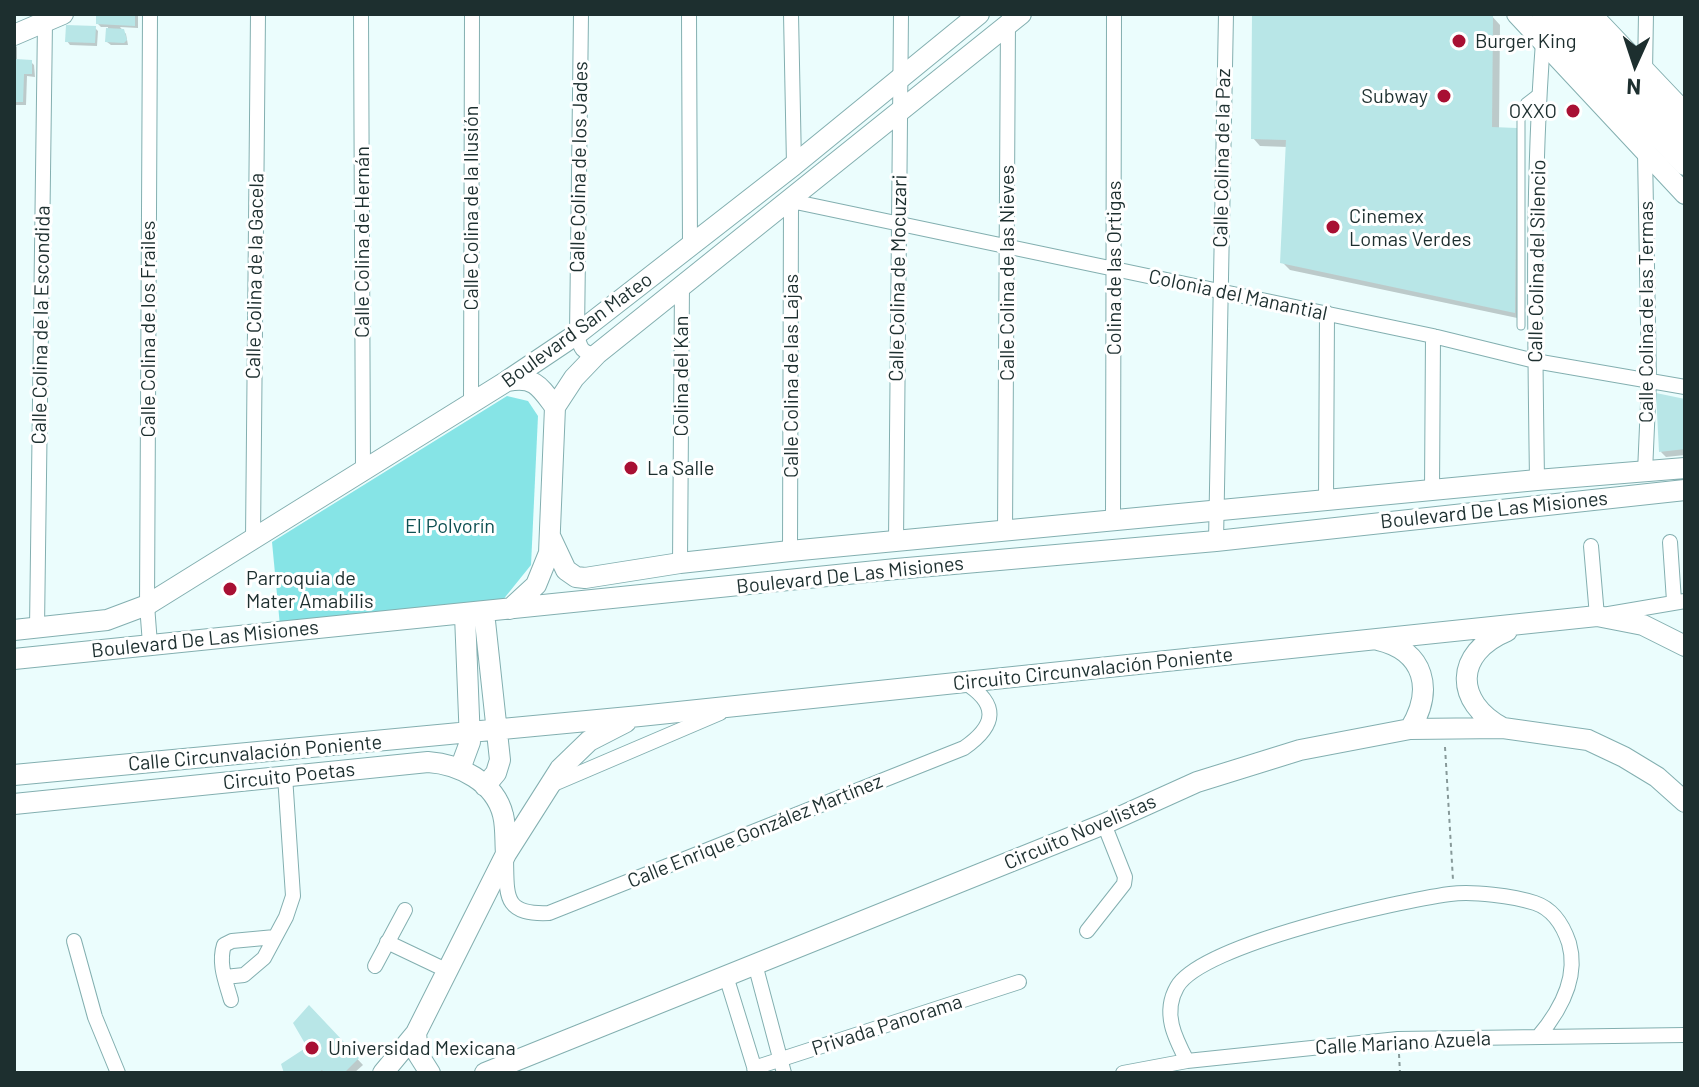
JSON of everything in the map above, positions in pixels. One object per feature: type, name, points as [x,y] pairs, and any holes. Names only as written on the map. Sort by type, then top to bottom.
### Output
[{"type":"main road","name":"Boulevard San Mateo","points":[[147,605],[507,381],[577,334],[690,248],[979,14]]},
{"type":"main road","points":[[1517,14],[1685,194]]},
{"type":"main road","points":[[1543,14],[1685,164]]},
{"type":"main road","points":[[1569,14],[1685,135]]},
{"type":"main road","points":[[1591,14],[1685,113]]},
{"type":"main road","points":[[14,35],[54,18]]},
{"type":"main road","name":"Boulevard San Mateo","points":[[555,407],[574,378],[597,354],[791,201],[1012,18]]},
{"type":"main road","points":[[507,381],[525,378],[541,388],[555,407],[550,536],[544,570],[524,599],[510,609]]},
{"type":"main road","name":"Boulevard De Las Misiones","points":[[550,536],[566,570],[576,577],[595,577],[680,563],[790,551],[1685,468]]},
{"type":"main road","name":"Boulevard De Las Misiones","points":[[14,659],[896,569],[1216,541],[1685,490]]},
{"type":"main road","name":"Boulevard De Las Misiones","points":[[14,630],[107,620],[147,605]]},
{"type":"main road","points":[[474,614],[500,760],[496,773],[485,786]]},
{"type":"main road","points":[[460,769],[468,754],[470,732],[474,614]]},
{"type":"main road","name":"Circuito Circunvalación Poniente","points":[[495,729],[1597,616],[1643,625],[1685,646]]},
{"type":"main road","points":[[1503,728],[1488,719],[1476,705],[1468,688],[1467,669],[1470,658],[1484,643],[1521,625]]},
{"type":"main road","points":[[1371,639],[1399,648],[1423,676],[1423,698],[1410,729]]},
{"type":"main road","points":[[383,1073],[416,1033],[506,854],[549,786],[570,758],[589,741],[640,716]]},
{"type":"main road","name":"Circuito Novelistas","points":[[485,1073],[1104,824],[1197,782],[1300,750],[1410,729],[1503,728],[1588,740],[1657,777],[1685,802]]},
{"type":"main road","name":"Calle Circunvalación Poniente","points":[[14,775],[495,729]]},
{"type":"main road","name":"Circuito Poetas","points":[[14,804],[428,762],[445,763],[460,769],[495,796],[503,815],[506,854]]},
{"type":"main road","points":[[416,1033],[418,1054],[430,1073]]},
{"type":"street","name":"Calle Colina de los Frailes","points":[[150,14],[147,605],[150,644]]},
{"type":"street","name":"Calle Colina de la Gacela","points":[[253,538],[258,14]]},
{"type":"street","name":"Calle Colina de Hernán","points":[[361,14],[363,470]]},
{"type":"street","name":"Calle Colina de la Ilusión","points":[[471,403],[472,14]]},
{"type":"street","name":"Calle Colina de los Jades","points":[[577,334],[581,14]]},
{"type":"street","points":[[689,14],[690,248]]},
{"type":"street","points":[[791,14],[794,165]]},
{"type":"street","name":"Calle Colina de Mocuzari","points":[[896,541],[901,14]]},
{"type":"street","name":"Colina de las Ortigas","points":[[1113,521],[1114,14]]},
{"type":"street","name":"Calle Colina de la Paz","points":[[1216,541],[1226,14]]},
{"type":"street","points":[[1645,71],[1646,14]]},
{"type":"street","name":"Calle Colina de la Escondida","points":[[37,628],[54,18]]},
{"type":"street","name":"Calle Colina de las Nieves","points":[[1005,531],[1012,18]]},
{"type":"street","name":"Calle Colina del Silencio","points":[[1537,480],[1535,361],[1543,42]]},
{"type":"street","name":"Calle Colina de las Termas","points":[[1645,152],[1649,381],[1645,472]]},
{"type":"street","name":"Colonia del Manantial","points":[[791,201],[1327,313],[1535,361],[1685,387]]},
{"type":"street","name":"Calle Colina de las Lajas","points":[[790,551],[791,201]]},
{"type":"street","name":"Colina del Kan","points":[[680,563],[682,284]]},
{"type":"street","points":[[1326,501],[1327,313]]},
{"type":"street","points":[[577,334],[582,351],[597,354]]},
{"type":"street","points":[[1432,490],[1433,336]]},
{"type":"street","points":[[1591,546],[1597,616],[1680,601],[1670,542]]},
{"type":"street","name":"Calle Enrique González Martínez","points":[[506,854],[506,891],[513,905],[527,914],[549,913],[964,748],[981,736],[988,724],[989,713],[985,699],[964,682]]},
{"type":"street","points":[[549,786],[735,706]]},
{"type":"street","points":[[225,977],[244,975],[264,958],[286,917],[293,896],[285,776]]},
{"type":"street","points":[[1087,931],[1124,884],[1125,877],[1104,824]]},
{"type":"street","points":[[1187,1061],[1173,1035],[1170,1017],[1177,985],[1190,973],[1220,956],[1289,932],[1371,909],[1454,893],[1505,897],[1537,904],[1556,917],[1566,933],[1572,954],[1570,979],[1562,1004],[1538,1037]]},
{"type":"street","points":[[375,966],[405,910]]},
{"type":"street","points":[[231,1000],[221,955],[224,945],[232,941],[275,937]]},
{"type":"street","points":[[74,941],[95,1017],[118,1073]]},
{"type":"street","points":[[387,942],[448,971]]},
{"type":"street","points":[[755,964],[782,1066]]},
{"type":"street","points":[[726,976],[755,1070]]},
{"type":"street","name":"Privada Panorama","points":[[755,1070],[782,1066],[1019,982]]},
{"type":"street","name":"Calle Mariano Azuela","points":[[1123,1073],[1187,1061],[1398,1039],[1685,1035]]},
{"type":"lane","points":[[1521,326],[1521,111],[1525,102],[1540,91]]},
{"type":"path","points":[[1444,728],[1454,893]]},
{"type":"path","points":[[1398,1039],[1400,1073]]},
{"type":"green space","name":"El Polvorín","points":[[507,396],[528,401],[538,416],[531,565],[502,601],[280,626],[272,542]]},
{"type":"building","points":[[96,14],[135,14],[135,26],[96,24]]},
{"type":"building","points":[[1252,14],[1493,16],[1492,127],[1517,128],[1515,313],[1280,263],[1286,140],[1251,139]]},
{"type":"building","points":[[66,25],[96,26],[95,43],[65,42]]},
{"type":"building","points":[[106,28],[124,29],[127,40],[124,43],[105,42]]},
{"type":"building","points":[[16,59],[32,60],[32,74],[24,74],[23,102],[14,102]]},
{"type":"building","points":[[1656,393],[1685,399],[1685,449],[1659,452]]},
{"type":"building","name":"Universidad Mexicana","points":[[309,1005],[359,1058],[344,1073],[324,1073],[322,1070],[318,1073],[284,1073],[281,1064],[307,1047],[293,1023]]},
{"type":"place","name":"Burger King","points":[[1459,41]]},
{"type":"place","name":"Subway","points":[[1444,96]]},
{"type":"place","name":"OXXO","points":[[1573,111]]},
{"type":"place","name":"Cinemex Lomas Verdes","points":[[1333,227]]},
{"type":"place","name":"La Salle","points":[[631,468]]},
{"type":"place","name":"Parroquia de Mater Amabilis","points":[[230,589]]},
{"type":"place","name":"Universidad Mexicana","points":[[312,1048]]}]
